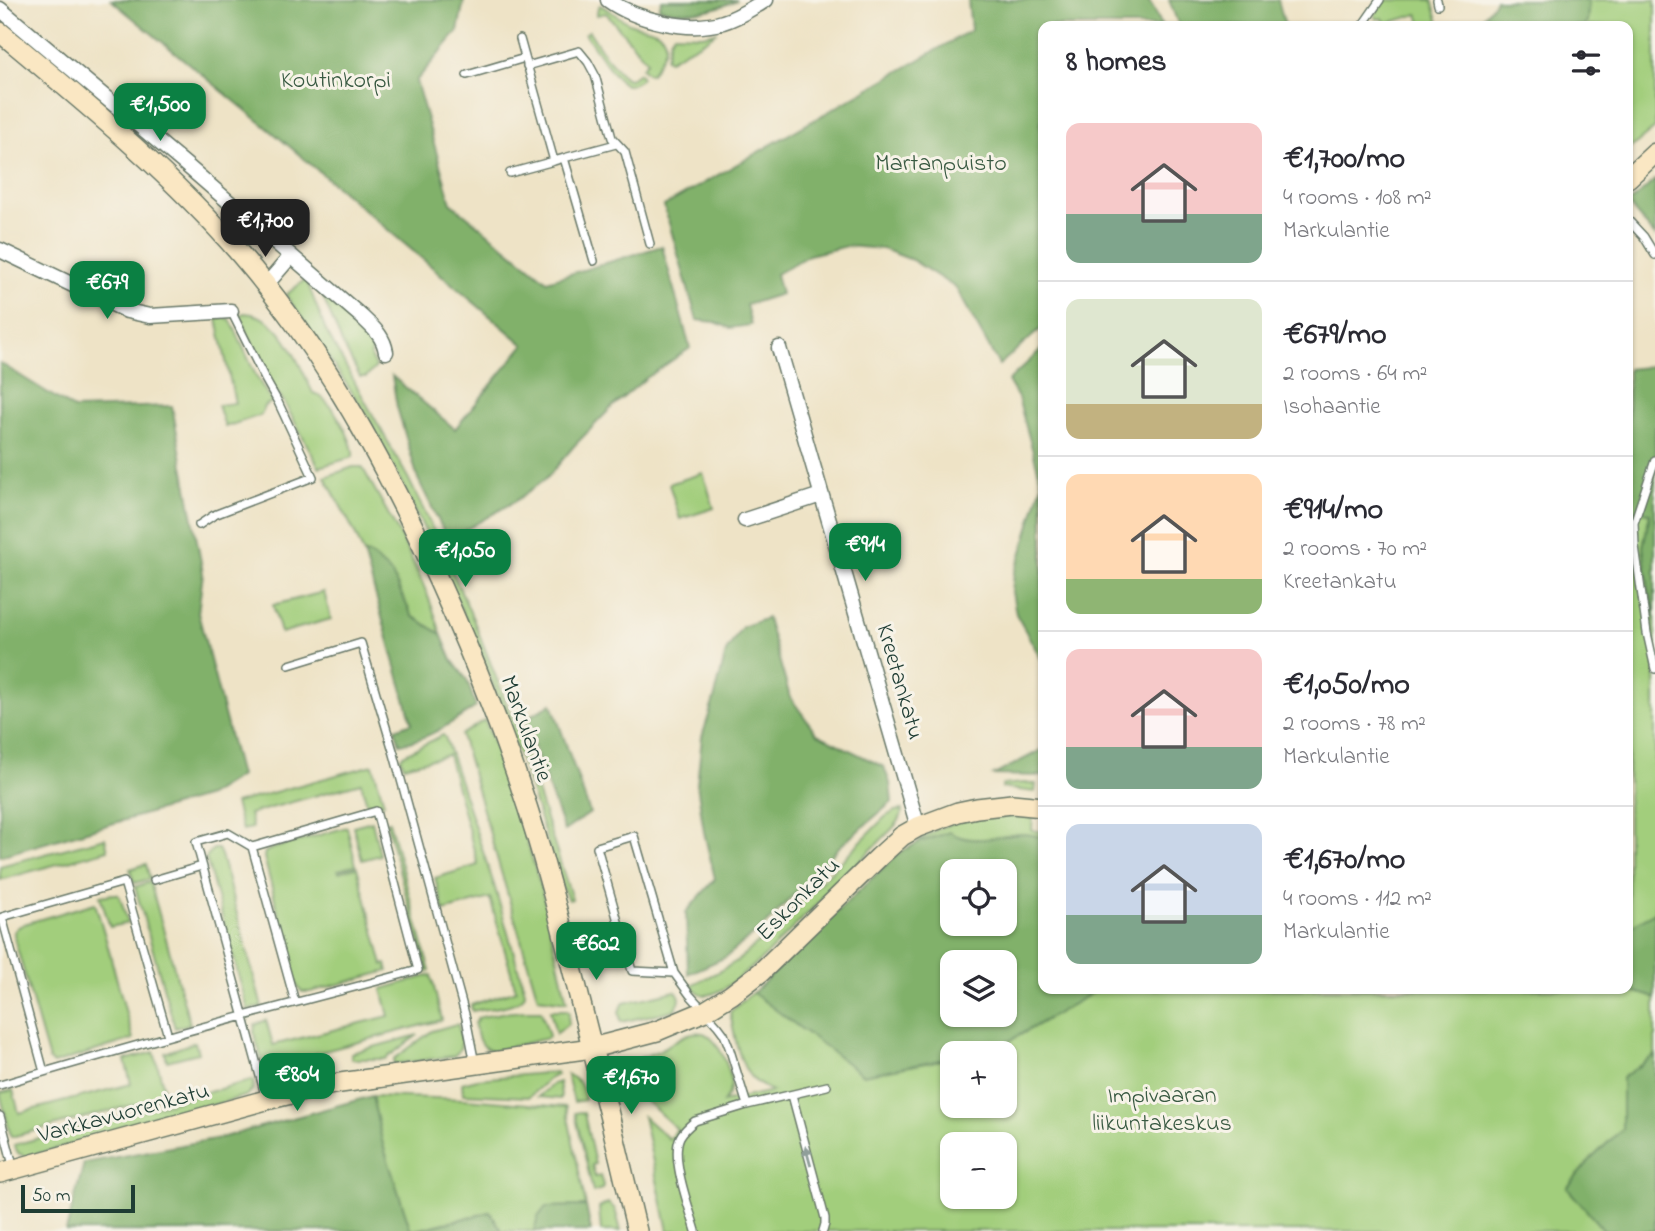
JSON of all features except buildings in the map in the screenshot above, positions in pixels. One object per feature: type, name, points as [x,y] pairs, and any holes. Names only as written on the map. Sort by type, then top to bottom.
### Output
[{"type":"main road","name":"Markulantie","points":[[0,32],[156,167],[207,218],[266,285],[308,341],[356,416],[386,471],[440,580],[521,788],[552,890],[637,1231]]},
{"type":"main road","points":[[1633,173],[1655,153]]},
{"type":"main road","name":"Eskonkatu","points":[[593,1048],[657,1031],[705,1011],[731,995],[761,972],[890,846],[918,827],[958,812],[984,807],[1012,804],[1038,807]]},
{"type":"main road","name":"Varkkavuorenkatu","points":[[7,1171],[333,1084],[593,1048]]},
{"type":"street","points":[[608,0],[634,14],[686,26],[722,23],[766,0]]},
{"type":"street","points":[[0,9],[380,334],[386,352]]},
{"type":"street","points":[[0,250],[127,312],[150,316],[231,311]]},
{"type":"street","points":[[266,285],[291,256]]},
{"type":"street","name":"Kreetankatu","points":[[779,348],[918,827]]},
{"type":"street","points":[[745,520],[821,495]]},
{"type":"lane","points":[[1365,21],[1380,0]]},
{"type":"lane","points":[[520,39],[554,161]]},
{"type":"lane","points":[[467,75],[579,51],[592,68],[612,138],[625,152],[650,244]]},
{"type":"lane","points":[[510,173],[617,144]]},
{"type":"lane","points":[[564,158],[593,261]]},
{"type":"lane","points":[[1633,225],[1655,255]]},
{"type":"lane","points":[[198,525],[214,516],[313,477],[231,311]]},
{"type":"lane","points":[[1633,519],[1655,460]]},
{"type":"lane","points":[[1633,535],[1655,669]]},
{"type":"lane","points":[[289,665],[361,643],[460,995],[475,1064]]},
{"type":"lane","points":[[0,1085],[168,1036],[418,970],[376,811],[252,847]]},
{"type":"lane","points":[[266,1100],[196,842],[228,833],[252,847],[295,1002]]},
{"type":"lane","points":[[674,973],[632,971],[597,847],[634,836],[674,973],[718,1026],[729,1047],[747,1105]]},
{"type":"lane","points":[[154,880],[202,866]]},
{"type":"lane","points":[[44,1072],[2,917],[124,882],[168,1036]]},
{"type":"lane","points":[[696,1231],[680,1177],[678,1147],[680,1138],[690,1125],[695,1121],[747,1105],[827,1086]]},
{"type":"lane","points":[[792,1095],[825,1218],[823,1231]]},
{"type":"lane","points":[[0,1116],[7,1171]]},
{"type":"green space","name":"Koutinkorpi","points":[[111,0],[464,0],[458,31],[416,81],[451,203],[547,281],[662,246],[690,348],[645,379],[612,407],[548,477],[517,500],[448,540],[418,479],[397,407],[392,376],[455,429],[524,345],[276,135]]},
{"type":"green space","points":[[662,0],[737,0],[708,10],[689,12],[659,8]]},
{"type":"green space","name":"Martanpuisto","points":[[968,0],[1148,0],[1160,21],[1038,21],[1038,331],[999,365],[956,288],[912,260],[883,249],[847,246],[809,255],[776,274],[781,294],[746,305],[751,325],[730,328],[715,322],[697,320],[664,206],[971,30]]},
{"type":"green space","points":[[1169,0],[1278,0],[1284,21],[1177,21]]},
{"type":"green space","points":[[1385,0],[1432,0],[1438,21],[1420,21],[1418,14],[1395,21],[1384,21],[1383,18],[1376,19],[1375,14]]},
{"type":"green space","points":[[1496,0],[1589,0],[1587,21],[1481,21]]},
{"type":"green space","points":[[1589,0],[1655,0],[1655,128],[1633,146],[1633,21],[1587,21]]},
{"type":"green space","points":[[600,5],[629,23],[662,35],[665,40],[664,52],[651,74],[642,68],[647,61],[606,13],[597,15]]},
{"type":"green space","points":[[589,31],[606,57],[625,78],[630,79],[639,73],[642,78],[630,85],[622,83],[585,34]]},
{"type":"green space","points":[[717,32],[669,60],[666,58],[674,34],[702,35]]},
{"type":"green space","points":[[1655,180],[1655,236],[1633,210],[1633,200]]},
{"type":"green space","points":[[306,279],[326,331],[408,478],[473,619],[518,733],[572,899],[568,900],[560,882],[527,778],[480,651],[436,553],[364,410],[286,295]]},
{"type":"green space","points":[[320,290],[370,332],[374,339],[375,347],[371,356],[376,367],[366,377],[360,377],[342,343]]},
{"type":"green space","points":[[244,313],[269,322],[279,331],[288,343],[313,393],[327,402],[340,420],[350,441],[353,457],[319,467],[284,402],[274,391],[239,316]]},
{"type":"green space","points":[[217,319],[230,319],[256,376],[272,402],[264,406],[261,415],[225,427],[218,405],[235,403]]},
{"type":"green space","points":[[1038,353],[1038,470],[1018,398],[1008,381]]},
{"type":"green space","points":[[0,363],[74,409],[172,406],[203,573],[198,613],[240,776],[208,796],[0,856]]},
{"type":"green space","points":[[1655,366],[1655,617],[1643,547],[1650,513],[1633,511],[1633,368]]},
{"type":"green space","points":[[353,467],[362,467],[396,528],[426,590],[441,634],[412,616],[402,597],[371,555],[364,554],[325,477]]},
{"type":"green space","points":[[703,473],[714,508],[680,519],[669,484]]},
{"type":"green space","points":[[1038,498],[1038,653],[1016,614],[1012,592],[1014,573]]},
{"type":"green space","points":[[1633,511],[1650,513],[1643,547],[1655,617],[1655,912],[1633,925]]},
{"type":"green space","points":[[364,554],[371,555],[392,574],[412,616],[441,634],[452,660],[467,680],[476,707],[449,724],[411,742],[400,744],[395,729],[412,723]]},
{"type":"green space","points":[[324,592],[331,619],[281,633],[273,605]]},
{"type":"green space","points":[[767,618],[790,697],[817,734],[884,767],[890,783],[892,802],[839,847],[766,924],[726,957],[688,974],[686,912],[715,879],[697,784],[702,737],[726,652],[742,627]]},
{"type":"green space","points":[[552,704],[590,813],[564,831],[524,719]]},
{"type":"green space","points":[[485,720],[512,792],[542,891],[567,1002],[538,998],[461,735]]},
{"type":"green space","points":[[443,735],[494,885],[525,993],[523,998],[511,1004],[472,1011],[471,1005],[516,990],[490,898],[444,911],[435,878],[478,865],[448,755],[404,766],[400,758]]},
{"type":"green space","points":[[1038,752],[1038,776],[994,775]]},
{"type":"green space","points":[[373,765],[384,803],[368,807],[361,783],[249,814],[252,828],[242,830],[235,803]]},
{"type":"green space","points":[[1036,784],[1035,792],[1002,788],[1002,785]]},
{"type":"green space","points":[[902,810],[900,819],[892,829],[763,958],[727,987],[705,995],[697,992],[691,985],[737,961],[771,932],[885,817]]},
{"type":"green space","points":[[1033,816],[1032,830],[1038,831],[1038,836],[1021,834],[975,839],[949,832],[917,843],[935,830],[977,817]]},
{"type":"green space","points":[[372,821],[380,855],[362,860],[353,826]]},
{"type":"green space","points":[[389,821],[430,971],[427,972],[386,822]]},
{"type":"green space","points":[[347,827],[356,865],[338,870],[339,872],[357,867],[383,965],[386,964],[388,971],[302,992],[297,986],[264,857],[265,852]]},
{"type":"green space","points":[[950,832],[975,839],[1021,834],[1038,836],[1038,994],[1090,994],[1009,1041],[940,1041],[940,1060],[863,1075],[753,993],[897,854],[917,843]]},
{"type":"green space","points":[[105,838],[108,850],[0,880],[0,866]]},
{"type":"green space","points":[[213,849],[218,849],[221,855],[262,1007],[248,1010],[206,858]]},
{"type":"green space","points":[[146,864],[150,879],[134,883],[130,869]]},
{"type":"green space","points":[[150,882],[190,1024],[175,1028],[135,887]]},
{"type":"green space","points":[[117,894],[128,923],[110,927],[100,896]]},
{"type":"green space","points":[[95,903],[133,1039],[53,1064],[49,1060],[14,932],[24,924]]},
{"type":"green space","points":[[1655,912],[1655,998],[1633,991],[1633,925]]},
{"type":"green space","points":[[431,975],[442,1020],[264,1067],[254,1033],[255,1025],[266,1020],[273,1045],[389,1016],[382,989]]},
{"type":"green space","points":[[675,991],[680,1000],[674,1010],[621,1022],[619,1011],[624,1003]]},
{"type":"green space","name":"Impivaaran liikuntakeskus","points":[[1633,991],[1655,998],[1655,1055],[1622,1078],[1622,1129],[1590,1160],[1604,1231],[668,1231],[643,1116],[669,1139],[677,1129],[636,1092],[629,1066],[632,1063],[685,1035],[703,1033],[718,1047],[729,1070],[731,1086],[723,1102],[772,1091],[755,1081],[746,1070],[737,1046],[730,1012],[753,992],[863,1075],[940,1060],[940,1118],[1017,1118],[1017,1041],[1009,1041],[1090,994],[1633,994]]},
{"type":"green space","points":[[550,1010],[569,1011],[568,1024],[556,1034]]},
{"type":"green space","points":[[541,1011],[548,1038],[493,1051],[481,1044],[474,1023],[477,1018]]},
{"type":"green space","points":[[456,1024],[461,1042],[460,1049],[454,1056],[394,1064],[394,1059],[432,1031]]},
{"type":"green space","points":[[418,1035],[385,1059],[351,1059],[351,1053]]},
{"type":"green space","points":[[195,1042],[198,1053],[167,1061],[165,1053]]},
{"type":"green space","points":[[154,1052],[166,1096],[11,1137],[0,1093],[13,1090],[19,1113],[131,1084],[125,1060]]},
{"type":"green space","points":[[1655,1055],[1655,1231],[1604,1231],[1567,1188],[1590,1160],[1622,1129],[1622,1078]]},
{"type":"green space","points":[[315,1063],[316,1071],[276,1089],[271,1086],[266,1075]]},
{"type":"green space","points":[[556,1072],[557,1075],[529,1097],[463,1094],[462,1083],[477,1079]]},
{"type":"green space","points":[[567,1075],[580,1084],[585,1100],[574,1102]]},
{"type":"green space","points":[[253,1080],[252,1090],[245,1096],[26,1157],[18,1153],[14,1145]]},
{"type":"green space","points":[[559,1082],[560,1099],[538,1097],[553,1084]]},
{"type":"green space","points":[[372,1096],[465,1099],[566,1107],[586,1206],[546,1207],[538,1217],[534,1231],[502,1231],[490,1212],[411,1231],[383,1145]]},
{"type":"green space","points":[[372,1096],[383,1145],[411,1231],[66,1231],[84,1163],[220,1138]]},
{"type":"green space","points":[[575,1113],[584,1113],[595,1164],[592,1165],[595,1177],[600,1176],[603,1185],[602,1189],[593,1192]]},
{"type":"green space","points":[[608,1203],[615,1209],[621,1231],[601,1231],[599,1208]]},
{"type":"green space","points":[[586,1206],[591,1231],[534,1231],[538,1217],[546,1207]]},
{"type":"green space","points":[[490,1212],[502,1231],[414,1231]]}]
